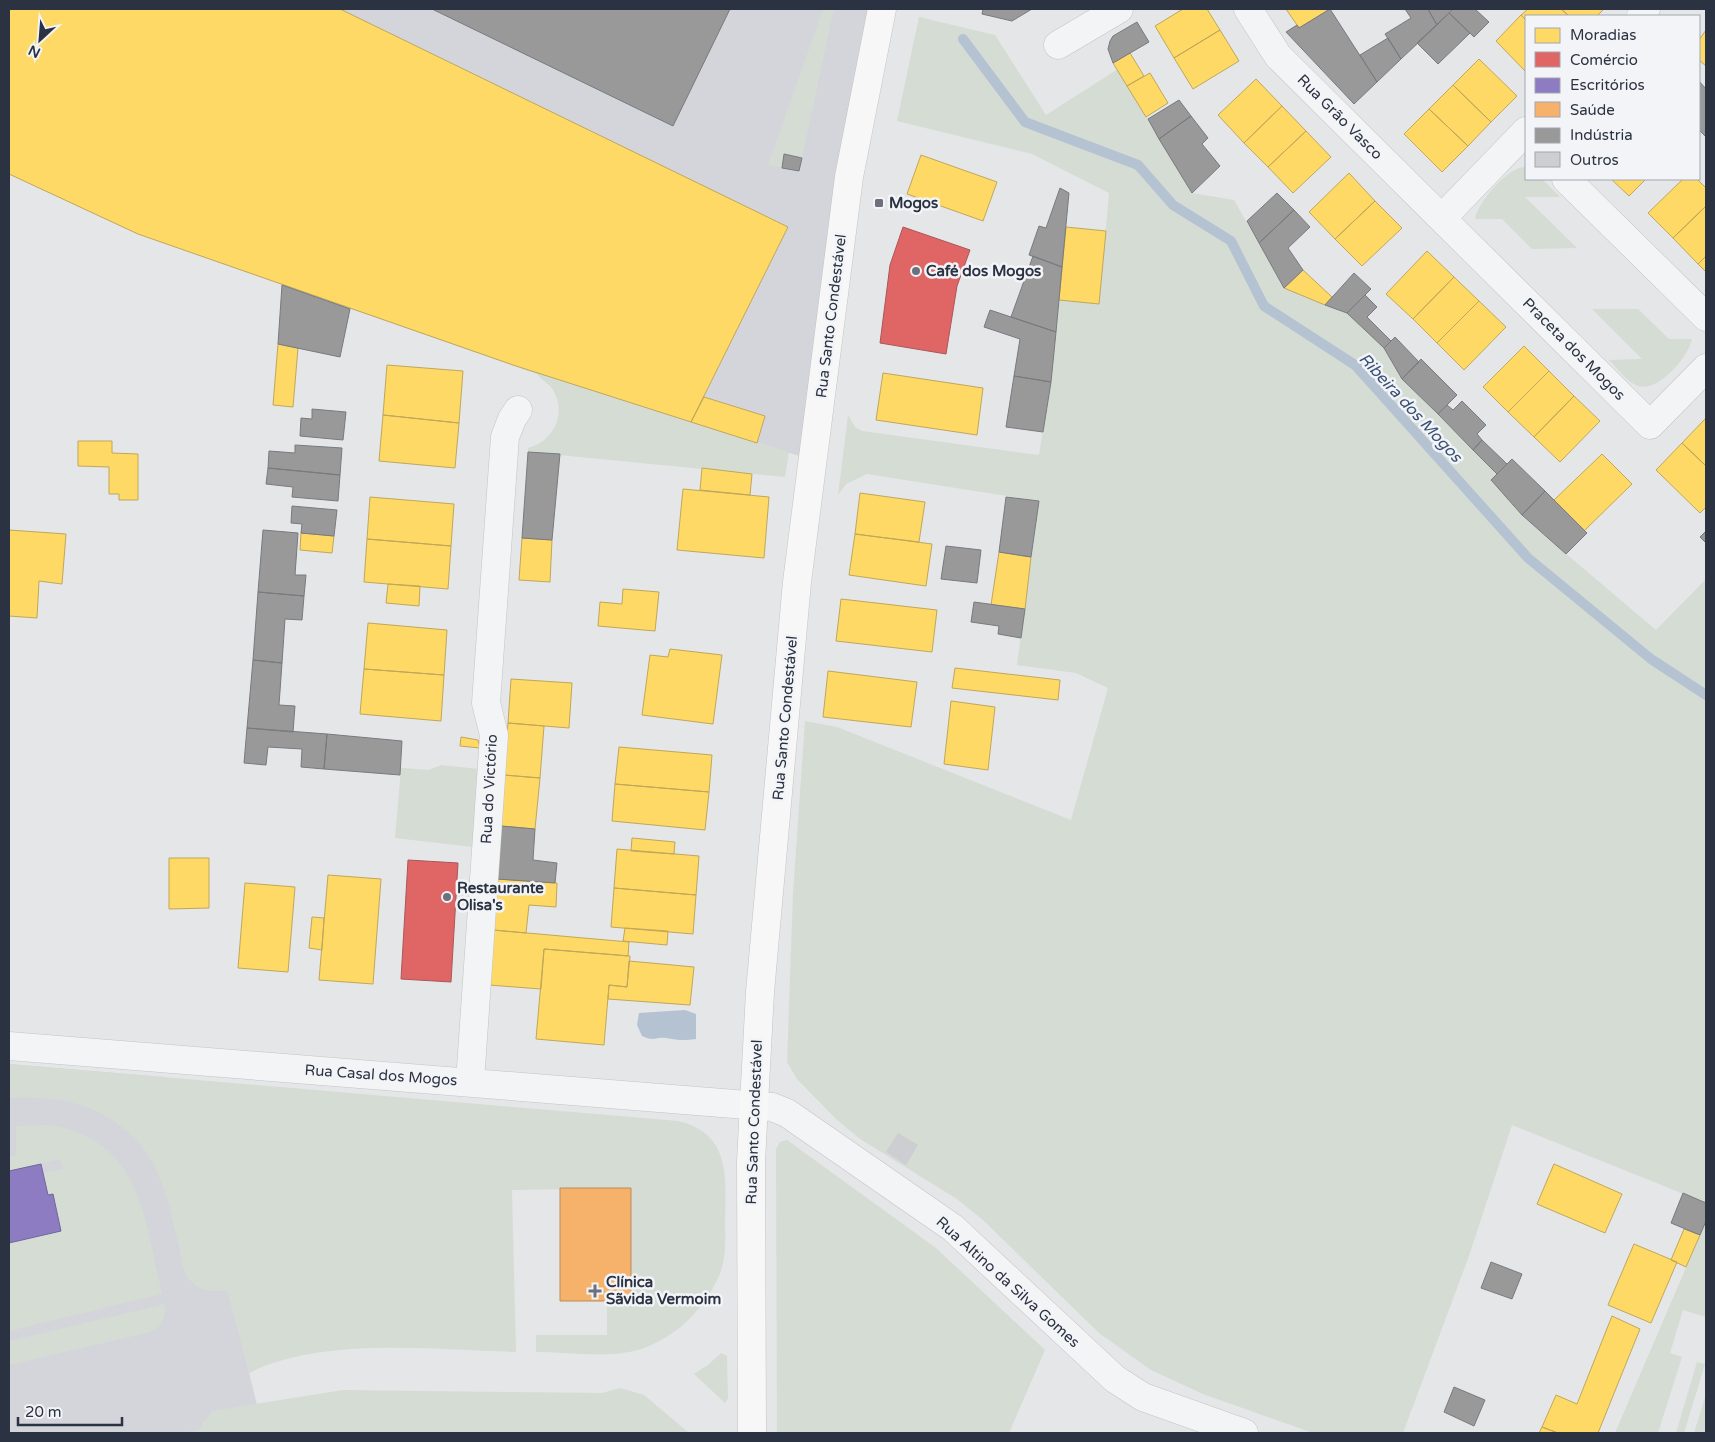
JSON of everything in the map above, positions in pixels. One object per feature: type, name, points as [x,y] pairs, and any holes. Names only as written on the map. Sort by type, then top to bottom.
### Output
[{"type":"street","name":"Rua Santo Condestável","points":[[752,1433],[751,1162],[754,1104],[760,992],[798,572],[849,177],[882,9]]},
{"type":"street","points":[[1058,45],[1119,9]]},
{"type":"street","name":"Rua Grão Vasco","points":[[1248,9],[1278,56],[1442,218]]},
{"type":"street","points":[[1442,218],[1525,136]]},
{"type":"street","points":[[1567,180],[1706,318]]},
{"type":"street","name":"Praceta dos Mogos","points":[[1442,218],[1650,425],[1706,368]]},
{"type":"street","name":"Rua do Victório","points":[[470,1082],[494,735],[486,703],[504,456],[507,429],[518,410]]},
{"type":"street","name":"Rua Casal dos Mogos","points":[[9,1046],[754,1104]]},
{"type":"street","name":"Rua Altino da Silva Gomes","points":[[754,1104],[772,1107],[787,1113],[953,1228],[1115,1379],[1143,1397],[1244,1433]]},
{"type":"shaded area","points":[[9,9],[877,9],[809,459],[537,374],[138,234],[9,174]]},
{"type":"shaded area","points":[[823,9],[834,9],[802,158],[785,154],[782,168],[768,165]]},
{"type":"shaded area","points":[[919,17],[995,35],[1046,115],[1118,69],[1192,193],[1234,200],[1284,288],[1347,313],[1384,348],[1402,379],[1497,474],[1491,481],[1525,519],[1656,630],[1706,579],[1706,1203],[1512,1125],[1469,1256],[1403,1433],[1313,1433],[1203,1394],[1151,1370],[1099,1333],[983,1220],[957,1199],[860,1139],[836,1119],[797,1079],[787,1062],[793,894],[805,721],[837,727],[1071,820],[1108,688],[1076,673],[1017,665],[1039,501],[867,474],[846,484],[838,495],[848,415],[855,427],[862,431],[1039,455],[1051,382],[1059,300],[1099,304],[1109,193],[1032,154],[897,121]]},
{"type":"shaded area","points":[[1525,167],[1525,180],[1543,180],[1560,197],[1525,197],[1577,248],[1532,249],[1502,219],[1475,219],[1487,195],[1511,172]]},
{"type":"shaded area","points":[[1592,309],[1638,309],[1669,339],[1692,339],[1690,346],[1679,363],[1663,379],[1646,387],[1638,386],[1626,378],[1609,360],[1642,359]]},
{"type":"shaded area","points":[[537,374],[789,452],[785,477],[528,452],[528,448],[545,439],[551,433],[558,417],[559,408],[553,390]]},
{"type":"shaded area","points":[[441,765],[479,769],[473,847],[395,838],[401,768],[429,770]]},
{"type":"shaded area","points":[[9,1064],[164,1077],[235,1316],[264,1433],[9,1433]]},
{"type":"shaded area","points":[[9,1064],[678,1121],[695,1127],[707,1135],[716,1146],[721,1158],[725,1187],[725,1249],[723,1264],[712,1289],[698,1309],[681,1327],[660,1341],[623,1353],[536,1352],[536,1335],[607,1335],[607,1301],[631,1301],[631,1188],[512,1190],[516,1352],[416,1348],[344,1350],[310,1354],[278,1361],[249,1373],[227,1290],[211,1291],[201,1289],[187,1276],[182,1264],[172,1217],[163,1187],[158,1173],[143,1147],[118,1124],[89,1108],[59,1100],[9,1098]]},
{"type":"shaded area","points":[[49,1125],[80,1133],[103,1146],[121,1165],[134,1187],[143,1211],[162,1294],[9,1331],[9,1243],[61,1230],[53,1194],[48,1195],[43,1173],[63,1169],[60,1159],[9,1171],[9,1156],[16,1155],[16,1126]]},
{"type":"shaded area","points":[[787,1140],[936,1248],[1045,1350],[1009,1433],[777,1433],[776,1149],[780,1142]]},
{"type":"shaded area","points":[[1706,1221],[1706,1317],[1683,1310],[1670,1353],[1682,1357],[1658,1433],[1615,1433]]},
{"type":"shaded area","points":[[165,1304],[163,1321],[151,1332],[9,1365],[9,1341]]},
{"type":"shaded area","points":[[721,1353],[727,1356],[728,1399],[725,1403],[694,1374]]},
{"type":"shaded area","points":[[1697,1362],[1705,1364],[1684,1433],[1676,1433]]},
{"type":"shaded area","points":[[620,1388],[644,1395],[689,1433],[181,1433],[198,1430],[212,1411],[343,1390],[602,1393]]},
{"type":"shaded area","points":[[1706,1394],[1705,1433],[1694,1433]]},
{"type":"water","points":[[685,1010],[696,1014],[696,1039],[650,1039],[642,1036],[637,1025],[639,1013]]},
{"type":"building: Moradias","points":[[9,9],[340,9],[788,227],[691,422],[516,366],[138,234],[9,174]]},
{"type":"building: Moradias","points":[[1183,9],[1207,9],[1220,30],[1174,58],[1155,26]]},
{"type":"building: Moradias","points":[[1286,9],[1330,9],[1299,28]]},
{"type":"building: Moradias","points":[[1528,9],[1561,9],[1568,15],[1525,15],[1525,19],[1521,15]]},
{"type":"building: Moradias","points":[[1561,9],[1604,9],[1598,15],[1568,15]]},
{"type":"building: Moradias","points":[[1521,15],[1525,19],[1525,71],[1496,41]]},
{"type":"building: Moradias","points":[[1220,30],[1239,61],[1193,89],[1174,58]]},
{"type":"building: Moradias","points":[[1706,30],[1706,66],[1700,61],[1700,39]]},
{"type":"building: Moradias","points":[[1130,53],[1144,76],[1127,86],[1113,63]]},
{"type":"building: Moradias","points":[[1479,59],[1517,96],[1491,122],[1453,85]]},
{"type":"building: Moradias","points":[[1150,73],[1168,103],[1146,117],[1127,86]]},
{"type":"building: Moradias","points":[[1256,79],[1282,106],[1244,143],[1218,115]]},
{"type":"building: Moradias","points":[[1453,85],[1491,122],[1468,146],[1429,109]]},
{"type":"building: Moradias","points":[[1282,106],[1306,131],[1268,167],[1244,143]]},
{"type":"building: Moradias","points":[[1429,109],[1468,146],[1442,172],[1404,134]]},
{"type":"building: Moradias","points":[[1306,131],[1331,157],[1293,193],[1268,167]]},
{"type":"building: Moradias","points":[[921,155],[997,182],[983,221],[907,194]]},
{"type":"building: Moradias","points":[[1349,173],[1375,201],[1335,239],[1309,212]]},
{"type":"building: Moradias","points":[[1612,180],[1645,180],[1629,196]]},
{"type":"building: Moradias","points":[[1682,180],[1698,180],[1706,188],[1706,206],[1673,238],[1648,213]]},
{"type":"building: Moradias","points":[[1375,201],[1402,228],[1362,266],[1335,239]]},
{"type":"building: Moradias","points":[[1706,206],[1706,256],[1698,264],[1673,238]]},
{"type":"building: Moradias","points":[[1066,227],[1106,231],[1099,304],[1059,300]]},
{"type":"building: Moradias","points":[[1427,251],[1454,277],[1413,319],[1386,294]]},
{"type":"building: Moradias","points":[[1706,256],[1706,272],[1698,264]]},
{"type":"building: Moradias","points":[[1303,270],[1332,297],[1325,305],[1284,288]]},
{"type":"building: Moradias","points":[[1454,277],[1479,301],[1437,343],[1413,319]]},
{"type":"building: Moradias","points":[[1479,301],[1506,327],[1464,370],[1437,343]]},
{"type":"building: Moradias","points":[[278,344],[298,348],[293,407],[273,405]]},
{"type":"building: Moradias","points":[[1524,346],[1549,371],[1508,412],[1483,387]]},
{"type":"building: Moradias","points":[[387,365],[463,371],[459,423],[383,415]]},
{"type":"building: Moradias","points":[[1549,371],[1574,396],[1534,437],[1508,412]]},
{"type":"building: Moradias","points":[[883,373],[983,388],[977,435],[876,420]]},
{"type":"building: Moradias","points":[[1574,396],[1600,421],[1560,462],[1534,437]]},
{"type":"building: Moradias","points":[[704,397],[765,416],[757,443],[691,422]]},
{"type":"building: Moradias","points":[[383,415],[459,423],[455,468],[379,461]]},
{"type":"building: Moradias","points":[[1706,420],[1706,466],[1682,443]]},
{"type":"building: Moradias","points":[[78,441],[112,441],[112,453],[138,454],[138,500],[119,500],[119,494],[109,494],[109,467],[78,466]]},
{"type":"building: Moradias","points":[[1682,443],[1706,466],[1706,507],[1700,513],[1656,470]]},
{"type":"building: Moradias","points":[[1602,454],[1632,484],[1584,531],[1554,500]]},
{"type":"building: Moradias","points":[[702,468],[752,474],[750,495],[700,490]]},
{"type":"building: Moradias","points":[[683,489],[769,497],[764,558],[677,550]]},
{"type":"building: Moradias","points":[[860,493],[925,502],[919,542],[855,534]]},
{"type":"building: Moradias","points":[[370,497],[454,504],[451,546],[367,539]]},
{"type":"building: Moradias","points":[[9,530],[66,534],[62,584],[39,581],[37,618],[9,616]]},
{"type":"building: Moradias","points":[[301,533],[334,536],[332,553],[300,550]]},
{"type":"building: Moradias","points":[[855,534],[932,544],[926,586],[849,575]]},
{"type":"building: Moradias","points":[[522,538],[552,540],[550,582],[519,580]]},
{"type":"building: Moradias","points":[[367,539],[451,546],[448,589],[364,582]]},
{"type":"building: Moradias","points":[[999,552],[1031,557],[1025,609],[991,605]]},
{"type":"building: Moradias","points":[[388,584],[420,586],[419,606],[386,603]]},
{"type":"building: Moradias","points":[[623,589],[659,592],[655,631],[598,626],[600,602],[622,604]]},
{"type":"building: Moradias","points":[[841,599],[937,610],[932,652],[836,641]]},
{"type":"building: Moradias","points":[[368,623],[447,630],[444,675],[364,669]]},
{"type":"building: Moradias","points":[[670,649],[722,655],[713,724],[642,715],[650,655],[668,657]]},
{"type":"building: Moradias","points":[[955,668],[1060,680],[1058,700],[952,688]]},
{"type":"building: Moradias","points":[[364,669],[444,675],[441,721],[360,714]]},
{"type":"building: Moradias","points":[[828,671],[917,682],[911,727],[823,717]]},
{"type":"building: Moradias","points":[[511,679],[572,683],[569,728],[508,723]]},
{"type":"building: Moradias","points":[[951,701],[995,707],[988,770],[944,764]]},
{"type":"building: Moradias","points":[[508,723],[544,726],[540,778],[504,775]]},
{"type":"building: Moradias","points":[[461,737],[478,740],[480,748],[460,746]]},
{"type":"building: Moradias","points":[[619,747],[712,755],[709,792],[615,784]]},
{"type":"building: Moradias","points":[[504,775],[540,778],[535,829],[501,826]]},
{"type":"building: Moradias","points":[[615,784],[709,792],[705,830],[612,821]]},
{"type":"building: Moradias","points":[[632,838],[675,842],[674,854],[631,851]]},
{"type":"building: Moradias","points":[[617,849],[699,856],[696,895],[614,888]]},
{"type":"building: Moradias","points":[[169,858],[209,858],[209,908],[169,909]]},
{"type":"building: Moradias","points":[[328,875],[381,879],[373,984],[319,980]]},
{"type":"building: Moradias","points":[[497,879],[557,883],[556,907],[529,905],[526,933],[493,930]]},
{"type":"building: Moradias","points":[[245,883],[295,887],[288,972],[238,968]]},
{"type":"building: Moradias","points":[[614,888],[696,895],[693,934],[611,927]]},
{"type":"building: Moradias","points":[[312,917],[324,918],[322,950],[309,948]]},
{"type":"building: Moradias","points":[[625,928],[668,931],[667,945],[623,941]]},
{"type":"building: Moradias","points":[[493,930],[629,942],[628,956],[544,949],[541,989],[489,985]]},
{"type":"building: Moradias","points":[[544,949],[630,956],[627,987],[609,985],[604,1045],[536,1039]]},
{"type":"building: Moradias","points":[[629,961],[694,967],[690,1005],[608,999],[609,985],[627,987]]},
{"type":"building: Moradias","points":[[1554,1164],[1622,1194],[1605,1233],[1537,1204]]},
{"type":"building: Moradias","points":[[1684,1229],[1700,1235],[1686,1267],[1671,1260]]},
{"type":"building: Moradias","points":[[1634,1244],[1677,1262],[1651,1323],[1608,1305]]},
{"type":"building: Moradias","points":[[1612,1316],[1640,1329],[1598,1433],[1558,1433],[1542,1427],[1556,1395],[1577,1404]]},
{"type":"building: Moradias","points":[[1542,1427],[1558,1433],[1539,1433]]},
{"type":"building: Comércio","points":[[903,227],[970,250],[957,286],[946,354],[880,343],[890,265]]},
{"type":"building: Comércio","points":[[408,860],[458,863],[451,982],[401,979]]},
{"type":"building: Escritórios","points":[[41,1164],[48,1195],[53,1194],[61,1231],[9,1243],[9,1171]]},
{"type":"building: Saúde","points":[[560,1188],[631,1188],[631,1301],[560,1301]]},
{"type":"building: Indústria","points":[[432,9],[730,9],[673,126]]},
{"type":"building: Indústria","points":[[983,9],[1032,9],[1012,21],[982,14]]},
{"type":"building: Indústria","points":[[1330,9],[1377,82],[1354,104],[1286,32],[1297,25],[1299,28]]},
{"type":"building: Indústria","points":[[1405,9],[1428,9],[1437,25],[1401,59],[1385,34],[1411,18]]},
{"type":"building: Indústria","points":[[1428,9],[1453,9],[1437,25]]},
{"type":"building: Indústria","points":[[1453,9],[1475,9],[1489,22],[1474,37],[1449,13]]},
{"type":"building: Indústria","points":[[1449,13],[1470,33],[1438,64],[1417,43]]},
{"type":"building: Indústria","points":[[1137,22],[1149,42],[1113,63],[1108,49],[1110,41],[1113,36]]},
{"type":"building: Indústria","points":[[1388,38],[1401,59],[1377,82],[1360,55]]},
{"type":"building: Indústria","points":[[1700,82],[1706,89],[1706,137],[1700,131]]},
{"type":"building: Indústria","points":[[1179,100],[1191,116],[1159,139],[1148,119]]},
{"type":"building: Indústria","points":[[1191,116],[1208,138],[1202,144],[1220,166],[1192,193],[1159,139]]},
{"type":"building: Indústria","points":[[784,154],[802,158],[799,171],[782,168]]},
{"type":"building: Indústria","points":[[1060,188],[1069,193],[1062,267],[1029,255],[1039,226],[1046,228]]},
{"type":"building: Indústria","points":[[1277,193],[1294,210],[1259,243],[1247,221]]},
{"type":"building: Indústria","points":[[1294,210],[1310,227],[1288,248],[1303,270],[1284,288],[1259,243]]},
{"type":"building: Indústria","points":[[1033,256],[1062,267],[1056,332],[1011,317]]},
{"type":"building: Indústria","points":[[1354,273],[1371,289],[1347,313],[1325,305]]},
{"type":"building: Indústria","points":[[282,285],[350,309],[340,357],[278,344]]},
{"type":"building: Indústria","points":[[1365,295],[1377,307],[1367,317],[1391,341],[1384,348],[1347,313]]},
{"type":"building: Indústria","points":[[990,310],[1056,332],[1051,382],[1014,376],[1020,339],[984,327]]},
{"type":"building: Indústria","points":[[1395,337],[1419,362],[1402,379],[1384,348]]},
{"type":"building: Indústria","points":[[1421,359],[1457,395],[1438,414],[1402,379]]},
{"type":"building: Indústria","points":[[1014,376],[1051,382],[1043,432],[1006,427]]},
{"type":"building: Indústria","points":[[1462,401],[1486,425],[1477,434],[1482,440],[1473,450],[1438,414],[1447,405],[1453,410]]},
{"type":"building: Indústria","points":[[312,409],[346,412],[343,440],[300,436],[301,418],[312,419]]},
{"type":"building: Indústria","points":[[1482,440],[1507,464],[1497,474],[1473,450]]},
{"type":"building: Indústria","points":[[295,445],[342,448],[340,475],[268,468],[269,451],[295,453]]},
{"type":"building: Indústria","points":[[528,452],[560,454],[552,540],[522,538]]},
{"type":"building: Indústria","points":[[1512,459],[1545,491],[1522,515],[1491,480]]},
{"type":"building: Indústria","points":[[268,468],[340,475],[338,501],[292,497],[293,487],[266,484]]},
{"type":"building: Indústria","points":[[1545,491],[1587,533],[1566,554],[1522,515]]},
{"type":"building: Indústria","points":[[1006,497],[1039,501],[1031,557],[999,552]]},
{"type":"building: Indústria","points":[[292,506],[337,510],[334,536],[301,533],[302,524],[291,523]]},
{"type":"building: Indústria","points":[[263,530],[298,533],[295,575],[306,575],[304,596],[258,592]]},
{"type":"building: Indústria","points":[[1706,531],[1706,543],[1700,537]]},
{"type":"building: Indústria","points":[[946,546],[981,550],[977,583],[941,579]]},
{"type":"building: Indústria","points":[[258,592],[304,596],[302,620],[285,619],[282,663],[253,660]]},
{"type":"building: Indústria","points":[[974,602],[1025,609],[1021,638],[998,634],[999,626],[971,622]]},
{"type":"building: Indústria","points":[[253,660],[282,663],[279,705],[295,706],[293,732],[247,728]]},
{"type":"building: Indústria","points":[[247,728],[327,734],[324,769],[301,767],[302,749],[268,747],[266,765],[244,763]]},
{"type":"building: Indústria","points":[[327,734],[402,741],[400,775],[324,769]]},
{"type":"building: Indústria","points":[[501,826],[535,829],[533,860],[557,863],[555,883],[497,879]]},
{"type":"building: Indústria","points":[[1683,1193],[1706,1203],[1706,1221],[1700,1235],[1671,1223]]},
{"type":"building: Indústria","points":[[1491,1262],[1522,1274],[1512,1299],[1481,1288]]},
{"type":"building: Indústria","points":[[1454,1387],[1485,1400],[1474,1426],[1444,1412]]},
{"type":"building: Outros","points":[[898,1133],[918,1145],[906,1165],[886,1152]]},
{"type":"waterway","name":"Ribeira dos Mogos","points":[[963,39],[1025,122],[1138,165],[1173,205],[1231,241],[1264,306],[1355,365],[1528,558],[1651,659],[1706,695]]},
{"type":"place","name":"Mogos","points":[[879,203]]},
{"type":"place","name":"Café dos Mogos","points":[[916,271]]},
{"type":"place","name":"Restaurante Olisa's","points":[[447,897]]},
{"type":"place","name":"Clínica Sãvida Vermoim","points":[[595,1291]]}]
